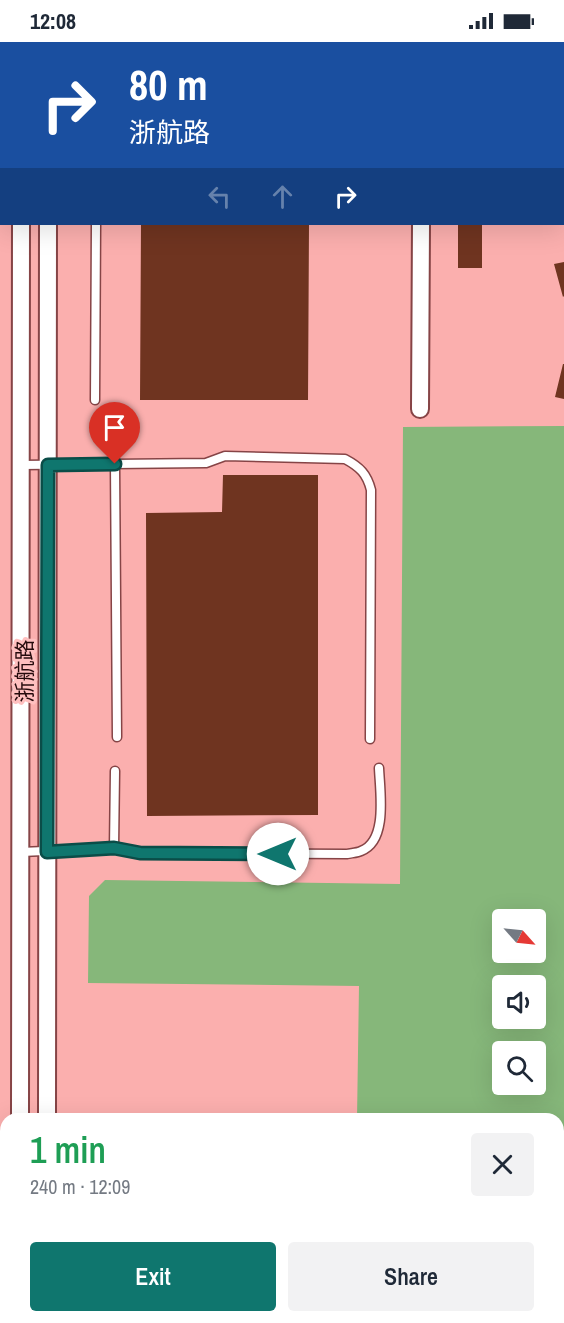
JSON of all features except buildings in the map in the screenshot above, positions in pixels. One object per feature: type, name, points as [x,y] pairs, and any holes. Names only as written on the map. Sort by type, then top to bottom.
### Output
[{"type":"street","name":"浙航路","points":[[21,225],[21,1113]]},
{"type":"street","name":"浙航路","points":[[47,1113],[48,225]]},
{"type":"street","points":[[420,409],[421,225]]},
{"type":"lane","points":[[94,400],[96,225]]},
{"type":"lane","points":[[21,465],[206,463],[225,456],[345,459],[358,466],[368,477],[371,490],[369,739]]},
{"type":"lane","points":[[115,464],[117,737]]},
{"type":"lane","points":[[21,852],[114,848],[140,853],[347,854],[362,851],[374,841],[380,825],[379,768]]},
{"type":"lane","points":[[114,848],[115,771]]},
{"type":"green space","points":[[564,426],[564,1113],[357,1113],[359,986],[88,983],[89,896],[105,880],[400,884],[403,427]]},
{"type":"route","points":[[115,464],[48,465],[47,852],[114,848],[140,853],[278,854]]}]
